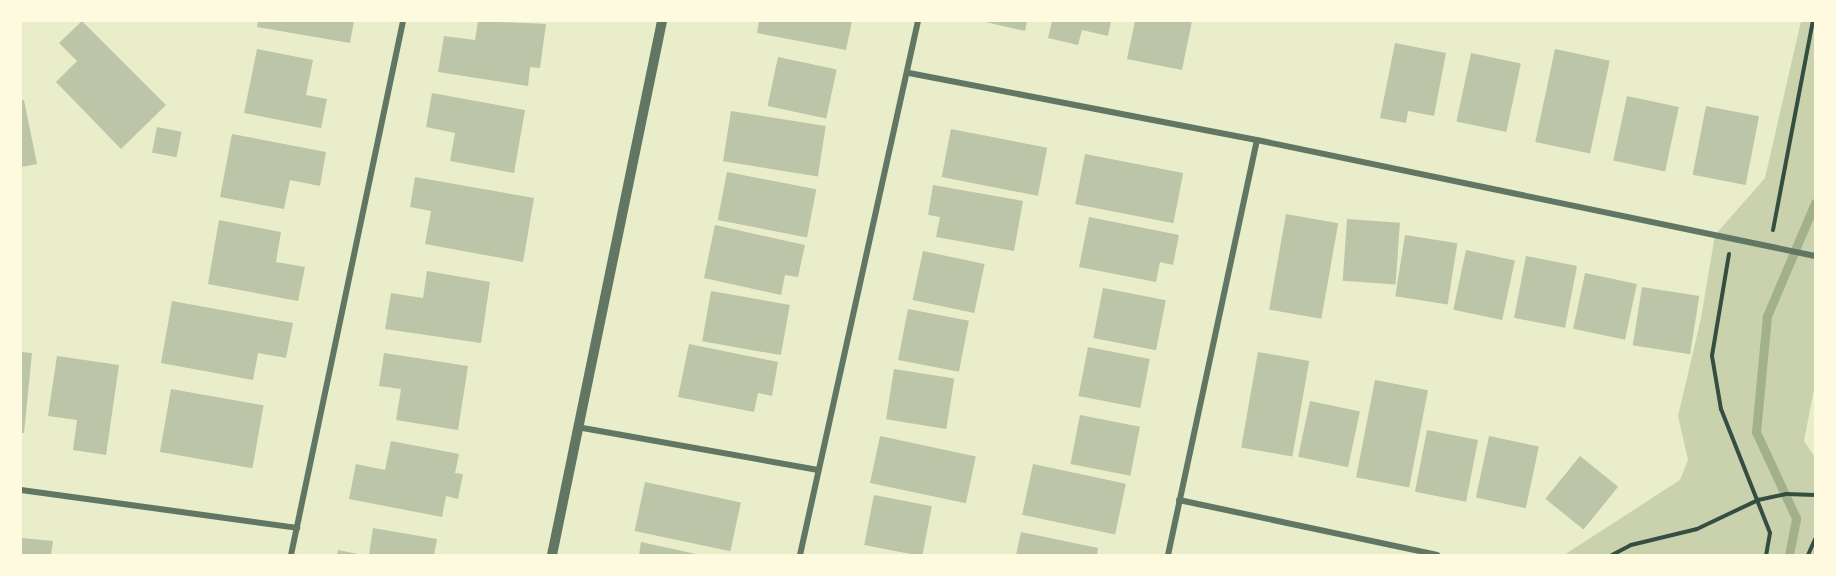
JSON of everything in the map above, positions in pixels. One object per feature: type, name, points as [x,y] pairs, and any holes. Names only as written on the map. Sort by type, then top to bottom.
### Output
[{"type":"street","points":[[291,555],[403,21]]},
{"type":"street","points":[[552,555],[576,427],[662,21]]},
{"type":"street","points":[[800,555],[909,73],[918,21]]},
{"type":"street","points":[[909,73],[1257,140],[1812,255]]},
{"type":"street","points":[[1168,555],[1257,140]]},
{"type":"street","points":[[576,427],[818,470]]},
{"type":"street","points":[[21,490],[297,528]]},
{"type":"street","points":[[1179,500],[1437,555]]},
{"type":"path","points":[[1770,246],[1813,21]]},
{"type":"path","points":[[1735,239],[1725,266],[1712,357],[1721,409],[1770,533],[1766,555]]},
{"type":"path","points":[[1612,555],[1631,545],[1697,529],[1758,500],[1786,494],[1815,495]]},
{"type":"path","points":[[1808,555],[1815,539]]},
{"type":"green space","points":[[1801,21],[1815,21],[1815,384],[1804,441],[1815,457],[1815,555],[1564,555],[1680,480],[1688,460],[1678,416],[1701,318],[1715,235],[1765,178]]},
{"type":"building","points":[[82,21],[166,105],[121,149],[56,82],[77,61],[59,43]]},
{"type":"building","points":[[258,21],[354,21],[350,43],[257,27]]},
{"type":"building","points":[[478,21],[546,24],[540,68],[530,67],[528,86],[438,72],[444,36],[475,40]]},
{"type":"building","points":[[759,21],[852,21],[846,50],[757,33]]},
{"type":"building","points":[[981,21],[1027,21],[1025,31]]},
{"type":"building","points":[[1052,21],[1111,21],[1108,36],[1082,30],[1078,45],[1048,38]]},
{"type":"building","points":[[1135,21],[1192,21],[1182,70],[1127,59]]},
{"type":"building","points":[[1395,43],[1446,53],[1434,116],[1408,111],[1406,123],[1380,118]]},
{"type":"building","points":[[257,49],[313,60],[306,95],[327,99],[321,128],[244,113]]},
{"type":"building","points":[[1555,49],[1610,61],[1590,154],[1535,142]]},
{"type":"building","points":[[1471,53],[1521,64],[1506,132],[1456,121]]},
{"type":"building","points":[[778,57],[837,69],[826,118],[768,106]]},
{"type":"building","points":[[432,93],[525,110],[514,173],[450,161],[455,133],[426,127]]},
{"type":"building","points":[[1627,96],[1679,107],[1665,172],[1613,161]]},
{"type":"building","points":[[21,100],[24,100],[37,164],[21,167]]},
{"type":"building","points":[[1706,106],[1759,116],[1746,185],[1693,175]]},
{"type":"building","points":[[731,111],[826,126],[818,176],[723,161]]},
{"type":"building","points":[[157,127],[182,132],[177,157],[152,153]]},
{"type":"building","points":[[951,129],[1047,148],[1038,196],[942,177]]},
{"type":"building","points":[[232,134],[326,152],[320,186],[290,180],[284,209],[220,197]]},
{"type":"building","points":[[1085,154],[1183,173],[1173,223],[1075,204]]},
{"type":"building","points":[[727,172],[816,189],[807,237],[718,220]]},
{"type":"building","points":[[415,177],[534,198],[523,262],[425,244],[431,211],[410,207]]},
{"type":"building","points":[[933,185],[1023,201],[1014,251],[936,237],[940,217],[928,215]]},
{"type":"building","points":[[1286,214],[1338,223],[1321,319],[1269,310]]},
{"type":"building","points":[[1089,217],[1179,235],[1173,265],[1160,262],[1156,282],[1079,267]]},
{"type":"building","points":[[1347,219],[1400,223],[1396,285],[1343,281]]},
{"type":"building","points":[[219,220],[281,232],[276,262],[305,267],[298,301],[208,284]]},
{"type":"building","points":[[715,225],[805,245],[798,277],[785,275],[781,295],[704,278]]},
{"type":"building","points":[[1405,235],[1457,243],[1448,305],[1395,296]]},
{"type":"building","points":[[1466,250],[1515,260],[1502,320],[1453,310]]},
{"type":"building","points":[[923,251],[985,264],[974,313],[913,300]]},
{"type":"building","points":[[1526,256],[1577,266],[1565,328],[1514,318]]},
{"type":"building","points":[[427,271],[490,282],[481,343],[385,329],[391,293],[423,298]]},
{"type":"building","points":[[1585,273],[1637,284],[1625,340],[1573,329]]},
{"type":"building","points":[[1642,287],[1699,296],[1690,354],[1633,345]]},
{"type":"building","points":[[1103,288],[1166,300],[1156,350],[1093,338]]},
{"type":"building","points":[[711,291],[790,305],[781,355],[702,341]]},
{"type":"building","points":[[172,301],[293,323],[286,358],[258,353],[253,380],[161,363]]},
{"type":"building","points":[[908,309],[969,321],[959,372],[898,360]]},
{"type":"building","points":[[689,344],[778,362],[772,396],[758,393],[754,412],[678,397]]},
{"type":"building","points":[[1088,347],[1150,359],[1140,408],[1078,396]]},
{"type":"building","points":[[21,352],[32,353],[24,433],[21,433]]},
{"type":"building","points":[[1258,352],[1309,361],[1292,457],[1241,448]]},
{"type":"building","points":[[384,353],[468,366],[458,430],[396,420],[401,389],[379,386]]},
{"type":"building","points":[[57,356],[119,365],[106,455],[73,450],[77,420],[48,416]]},
{"type":"building","points":[[894,369],[954,379],[946,429],[886,419]]},
{"type":"building","points":[[1375,380],[1428,390],[1409,487],[1356,477]]},
{"type":"building","points":[[171,389],[264,405],[252,468],[160,452]]},
{"type":"building","points":[[1310,401],[1360,412],[1348,467],[1298,457]]},
{"type":"building","points":[[1080,415],[1140,427],[1130,476],[1070,464]]},
{"type":"building","points":[[1427,430],[1478,440],[1466,502],[1415,492]]},
{"type":"building","points":[[880,436],[976,456],[966,503],[870,483]]},
{"type":"building","points":[[1489,436],[1539,447],[1526,508],[1476,498]]},
{"type":"building","points":[[391,441],[459,454],[455,473],[463,474],[458,499],[446,496],[442,517],[349,499],[356,464],[385,470]]},
{"type":"building","points":[[1580,456],[1618,487],[1583,530],[1545,499]]},
{"type":"building","points":[[1033,464],[1126,484],[1115,535],[1022,515]]},
{"type":"building","points":[[645,482],[741,502],[730,551],[635,531]]},
{"type":"building","points":[[874,495],[932,506],[922,555],[864,545]]},
{"type":"building","points":[[373,528],[437,539],[434,555],[369,555]]},
{"type":"building","points":[[1021,532],[1098,548],[1097,555],[1016,555]]},
{"type":"building","points":[[22,538],[53,541],[51,555],[21,555]]},
{"type":"building","points":[[641,542],[696,554],[696,555],[639,555]]},
{"type":"building","points":[[338,550],[358,554],[337,555]]},
{"type":"waterway","points":[[1789,555],[1796,518],[1756,432],[1767,316],[1815,203]]}]
